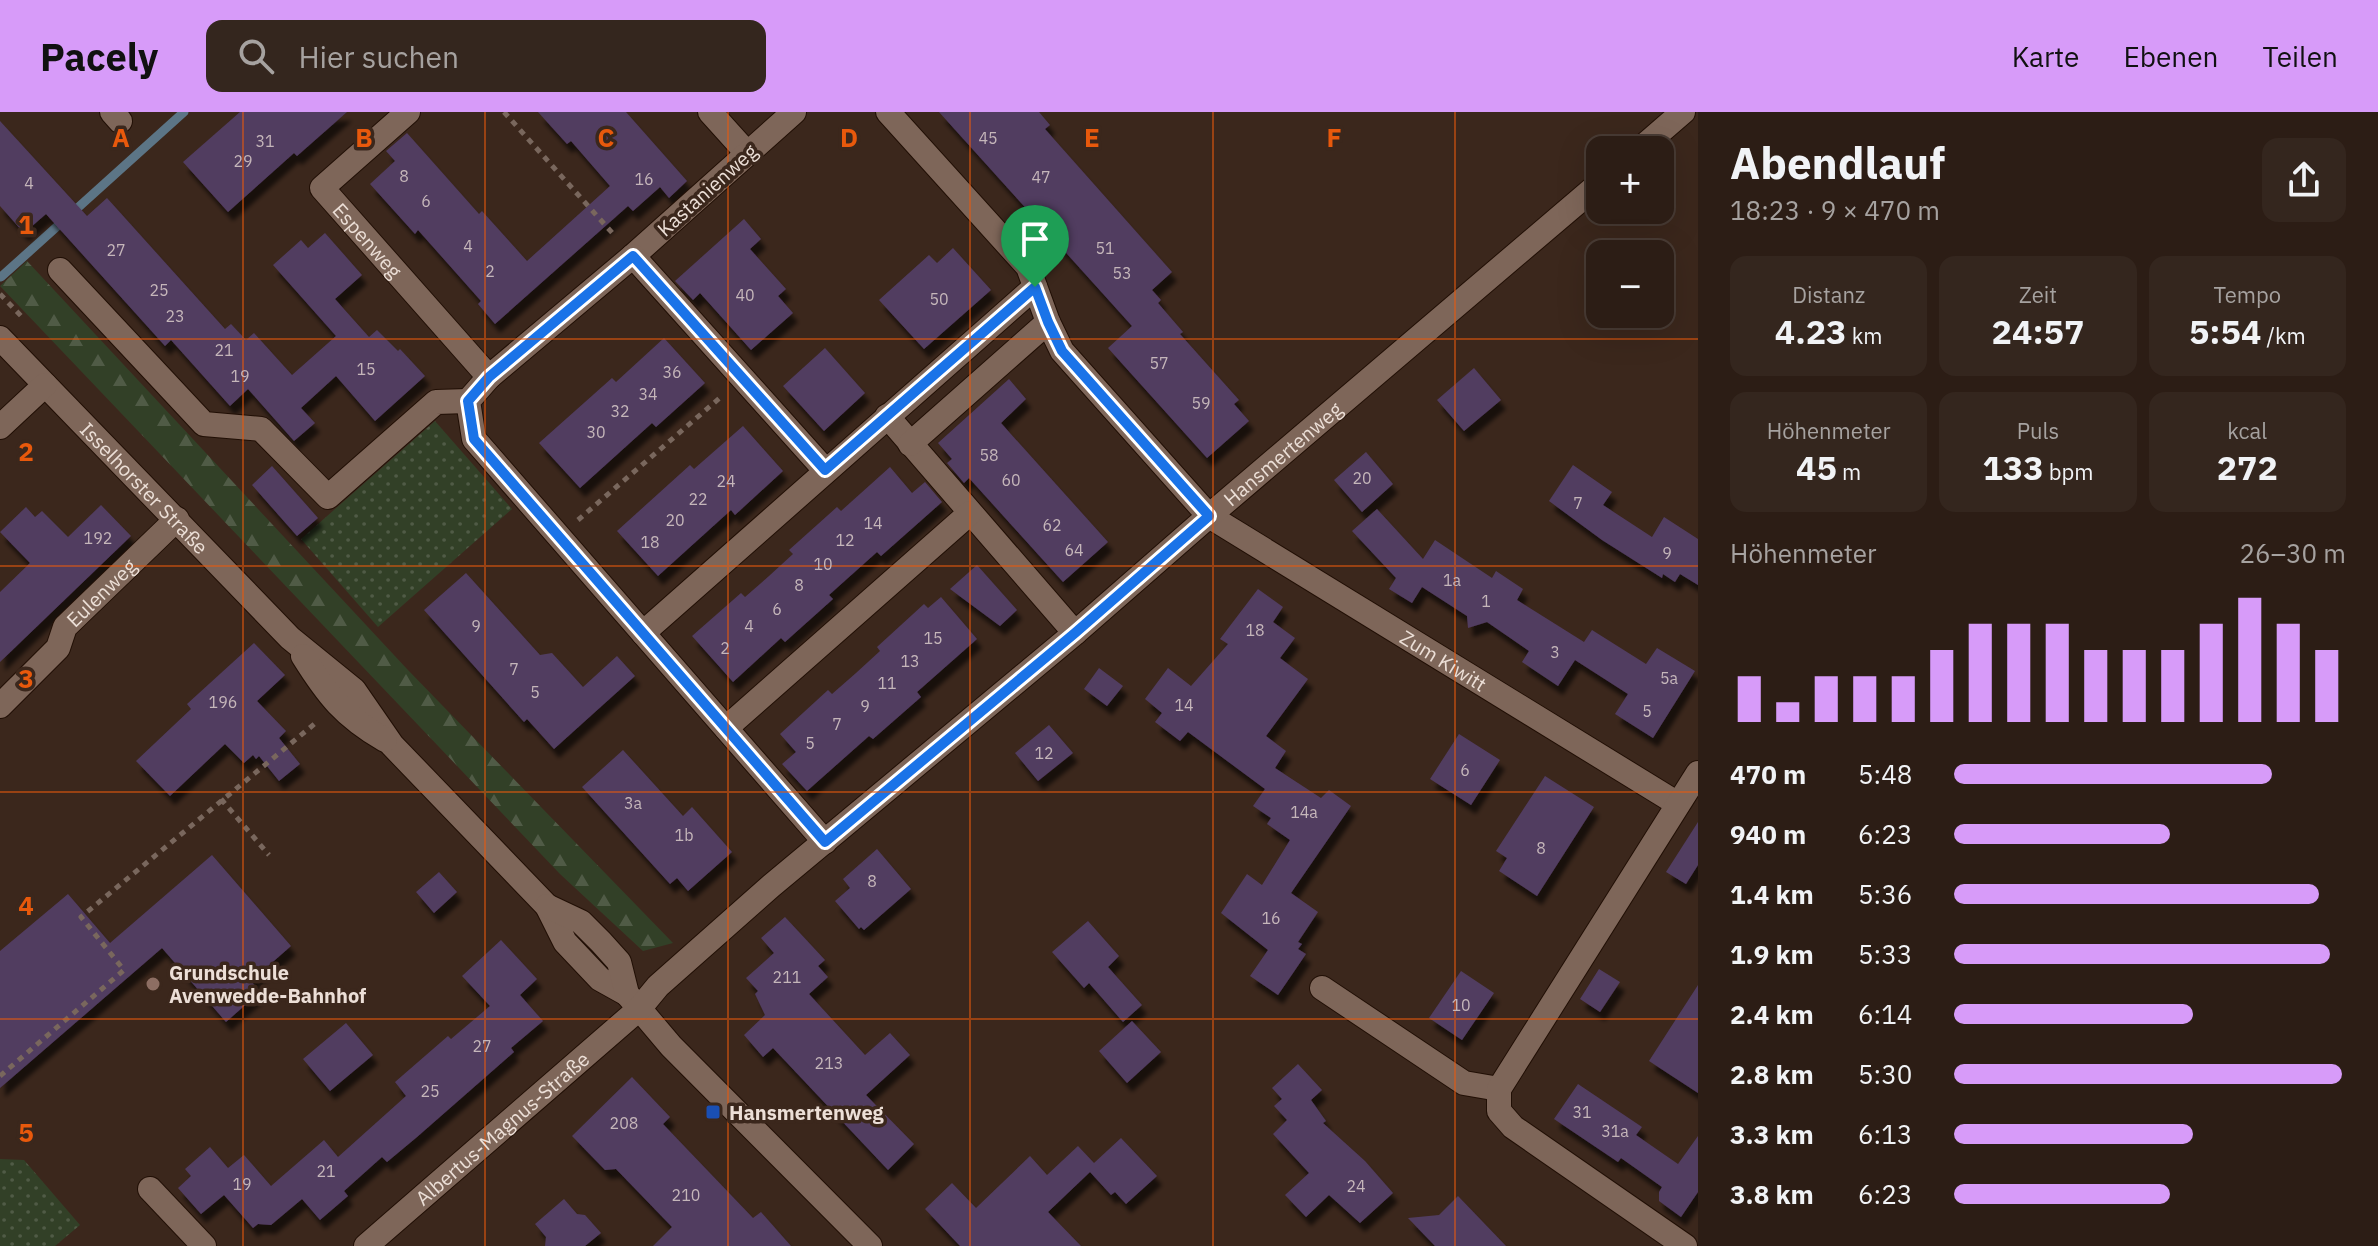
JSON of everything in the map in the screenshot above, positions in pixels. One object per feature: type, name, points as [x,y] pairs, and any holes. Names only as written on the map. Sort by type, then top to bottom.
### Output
[{"type":"street","name":"Espenweg","points":[[408,112],[322,188],[489,377]]},
{"type":"street","points":[[710,112],[747,153]]},
{"type":"street","name":"Kastanienweg","points":[[468,401],[489,377],[633,256],[794,112]]},
{"type":"street","points":[[888,112],[1028,267],[1062,351],[1209,516]]},
{"type":"street","points":[[1655,136],[1683,112]]},
{"type":"street","name":"Hansmertenweg","points":[[633,1002],[658,986],[1075,633],[1586,195]]},
{"type":"street","points":[[633,256],[825,470]]},
{"type":"street","points":[[60,270],[204,424],[261,429],[328,497],[436,402],[468,401],[474,439],[825,842]]},
{"type":"street","points":[[643,633],[1035,287]]},
{"type":"street","points":[[910,444],[1048,322]]},
{"type":"street","name":"Isselhorster Straße","points":[[0,338],[290,638],[337,705],[357,724],[391,744],[547,906],[565,942],[600,979],[633,1002],[671,1046],[870,1246]]},
{"type":"street","points":[[0,427],[45,385]]},
{"type":"street","points":[[887,416],[1075,633]]},
{"type":"street","points":[[726,728],[970,513]]},
{"type":"street","name":"Zum Kiwitt","points":[[1209,516],[1678,804]]},
{"type":"street","name":"Eulenweg","points":[[0,706],[58,648],[65,627],[177,519]]},
{"type":"street","points":[[1685,1246],[1513,1127],[1499,1111],[1499,1089],[1698,773]]},
{"type":"street","points":[[1322,988],[1464,1083],[1499,1089]]},
{"type":"street","name":"Albertus-Magnus-Straße","points":[[366,1246],[633,1002]]},
{"type":"street","points":[[150,1189],[204,1246]]},
{"type":"path","points":[[504,112],[633,256]]},
{"type":"path","points":[[560,536],[741,379]]},
{"type":"path","points":[[0,1076],[124,970],[81,917],[330,711]]},
{"type":"path","points":[[221,799],[269,855]]},
{"type":"green space","points":[[27,261],[407,669],[673,943],[643,951],[560,874],[0,286]]},
{"type":"green space","points":[[435,421],[512,509],[378,627],[301,539]]},
{"type":"green space","points":[[0,1159],[24,1160],[80,1225],[55,1246],[0,1246]]},
{"type":"building","points":[[240,112],[347,112],[297,156],[294,153],[228,212],[183,162]]},
{"type":"building","points":[[538,112],[626,112],[687,181],[669,198],[660,187],[633,211],[628,206],[495,324],[478,304],[481,301],[418,230],[415,234],[370,184],[395,161],[386,151],[407,133],[479,214],[482,211],[527,261],[610,186],[571,141],[567,144]]},
{"type":"building","points":[[939,112],[1039,112],[1050,125],[1045,129],[1172,272],[1152,290],[1161,300],[1158,303],[1183,332],[1180,334],[1239,400],[1234,404],[1249,421],[1207,458],[1108,348],[1132,326]]},
{"type":"building","points":[[0,121],[87,216],[107,198],[225,329],[231,324],[246,340],[254,333],[292,375],[336,336],[273,265],[301,240],[308,248],[325,233],[362,275],[335,299],[369,337],[377,330],[425,376],[375,421],[336,376],[301,408],[315,423],[294,441],[248,389],[230,406],[171,340],[165,346],[46,214],[24,233],[0,206]]},
{"type":"building","points":[[744,219],[761,239],[750,249],[786,289],[778,296],[793,313],[751,350],[700,293],[693,300],[675,281]]},
{"type":"building","points":[[953,248],[991,290],[924,349],[879,300],[929,255],[937,263]]},
{"type":"building","points":[[664,338],[705,383],[656,427],[652,423],[580,488],[539,443],[612,378],[616,382]]},
{"type":"building","points":[[825,348],[865,393],[824,431],[783,386]]},
{"type":"building","points":[[1474,368],[1501,400],[1464,431],[1437,400]]},
{"type":"building","points":[[1009,379],[1026,399],[1001,423],[1108,542],[1063,582],[969,478],[964,483],[947,463],[952,459],[938,443]]},
{"type":"building","points":[[743,426],[783,471],[735,515],[731,510],[658,576],[617,531],[690,465],[694,469]]},
{"type":"building","points":[[1366,452],[1393,484],[1362,512],[1334,480]]},
{"type":"building","points":[[1573,465],[1612,492],[1603,505],[1652,537],[1664,517],[1698,539],[1698,585],[1680,574],[1675,582],[1663,574],[1662,578],[1549,501]]},
{"type":"building","points":[[272,466],[318,518],[297,536],[252,485]]},
{"type":"building","points":[[890,467],[912,493],[925,482],[942,502],[881,556],[877,552],[829,595],[833,599],[785,642],[781,638],[733,682],[692,636],[741,593],[745,597],[793,554],[789,550],[837,507],[841,511]]},
{"type":"building","points":[[101,505],[131,536],[0,662],[0,592],[30,563],[0,532],[26,507],[35,517],[42,511],[68,537]]},
{"type":"building","points":[[1377,509],[1423,559],[1435,540],[1492,578],[1496,571],[1523,589],[1517,600],[1584,642],[1592,630],[1646,664],[1657,648],[1695,671],[1653,738],[1615,714],[1628,694],[1575,660],[1558,686],[1522,662],[1529,651],[1487,622],[1468,628],[1467,616],[1422,587],[1412,603],[1389,589],[1396,578],[1352,531]]},
{"type":"building","points":[[977,565],[1017,610],[1000,626],[950,589]]},
{"type":"building","points":[[466,573],[540,655],[552,653],[583,687],[617,656],[635,676],[554,749],[527,719],[524,722],[424,610]]},
{"type":"building","points":[[1258,589],[1283,607],[1273,622],[1295,638],[1280,658],[1308,679],[1266,736],[1286,751],[1275,768],[1321,798],[1329,790],[1351,806],[1291,893],[1318,912],[1298,942],[1302,944],[1298,949],[1306,954],[1278,995],[1250,976],[1268,950],[1221,913],[1247,874],[1262,885],[1290,840],[1267,824],[1271,818],[1253,806],[1265,789],[1188,732],[1180,741],[1155,722],[1162,713],[1145,699],[1168,668],[1191,686],[1228,644],[1220,639]]},
{"type":"building","points":[[941,597],[977,639],[917,692],[921,697],[873,739],[869,736],[807,791],[782,764],[796,752],[780,734],[828,690],[832,694],[856,673],[880,651],[877,647],[924,604],[928,608]]},
{"type":"building","points":[[254,643],[285,675],[257,701],[286,731],[279,738],[300,764],[279,781],[259,756],[256,759],[253,755],[244,763],[225,744],[170,796],[136,761],[191,709],[187,704]]},
{"type":"building","points":[[1099,668],[1123,686],[1107,706],[1084,689]]},
{"type":"building","points":[[1049,725],[1073,753],[1038,781],[1015,753]]},
{"type":"building","points":[[1459,734],[1500,760],[1471,805],[1430,779]]},
{"type":"building","points":[[623,750],[683,816],[692,807],[732,852],[688,891],[677,878],[670,884],[582,787]]},
{"type":"building","points":[[1545,776],[1594,807],[1537,896],[1499,871],[1507,858],[1496,851]]},
{"type":"building","points":[[1698,822],[1698,865],[1686,884],[1666,872]]},
{"type":"building","points":[[877,849],[911,889],[864,930],[859,929],[835,901],[850,888],[843,879]]},
{"type":"building","points":[[212,855],[291,946],[251,981],[260,992],[226,1022],[162,948],[0,1088],[0,951],[68,894],[110,943]]},
{"type":"building","points":[[439,872],[457,892],[434,913],[416,892]]},
{"type":"building","points":[[785,917],[825,960],[818,966],[828,977],[809,994],[865,1055],[890,1033],[910,1055],[866,1095],[914,1144],[888,1170],[773,1048],[763,1057],[744,1035],[765,1015],[755,994],[758,991],[746,978],[774,953],[761,938]]},
{"type":"building","points":[[1088,921],[1119,956],[1108,967],[1142,1005],[1123,1022],[1089,983],[1084,988],[1052,952]]},
{"type":"building","points":[[501,940],[537,979],[520,995],[543,1021],[511,1048],[514,1052],[417,1137],[387,1162],[382,1157],[344,1191],[348,1196],[320,1220],[302,1199],[271,1225],[258,1224],[253,1228],[224,1195],[201,1214],[178,1188],[191,1176],[185,1169],[210,1147],[228,1168],[244,1155],[271,1186],[324,1140],[338,1157],[406,1096],[395,1082],[448,1036],[451,1039],[490,1006],[462,976]]},
{"type":"building","points":[[1599,969],[1620,982],[1600,1012],[1580,999]]},
{"type":"building","points":[[1461,971],[1494,993],[1462,1040],[1429,1018]]},
{"type":"building","points":[[1698,985],[1698,1093],[1649,1061]]},
{"type":"building","points":[[1132,1021],[1161,1052],[1127,1083],[1099,1051]]},
{"type":"building","points":[[346,1023],[373,1055],[330,1091],[303,1059]]},
{"type":"building","points":[[1298,1064],[1322,1090],[1311,1100],[1326,1121],[1323,1123],[1365,1161],[1393,1193],[1360,1223],[1329,1195],[1306,1217],[1285,1195],[1309,1173],[1273,1134],[1287,1120],[1274,1106],[1282,1099],[1272,1088]]},
{"type":"building","points":[[632,1077],[670,1117],[663,1124],[753,1218],[761,1212],[791,1246],[653,1246],[672,1227],[616,1169],[605,1170],[572,1136]]},
{"type":"building","points":[[1578,1084],[1642,1127],[1636,1135],[1678,1164],[1698,1136],[1698,1192],[1681,1217],[1659,1201],[1662,1187],[1621,1158],[1618,1162],[1554,1119]]},
{"type":"building","points":[[1121,1138],[1157,1176],[1126,1204],[1115,1192],[1111,1195],[1090,1172],[1048,1212],[1081,1246],[960,1246],[925,1209],[952,1183],[976,1208],[1030,1156],[1047,1175],[1078,1146],[1094,1163]]},
{"type":"building","points":[[1458,1196],[1506,1246],[1435,1246],[1408,1218],[1439,1215]]},
{"type":"building","points":[[564,1199],[577,1214],[585,1215],[601,1233],[585,1246],[545,1246],[546,1237],[535,1224]]},
{"type":"waterway","points":[[1,277],[184,112]]},
{"type":"place","name":"Grundschule Avenwedde-Bahnhof","points":[[153,984]]},
{"type":"place","name":"Hansmertenweg","points":[[713,1112]]},
{"type":"route","points":[[633,256],[825,470],[1035,287],[1062,351],[1209,516],[1075,633],[825,842],[474,439],[468,401],[489,377],[633,256]]}]
